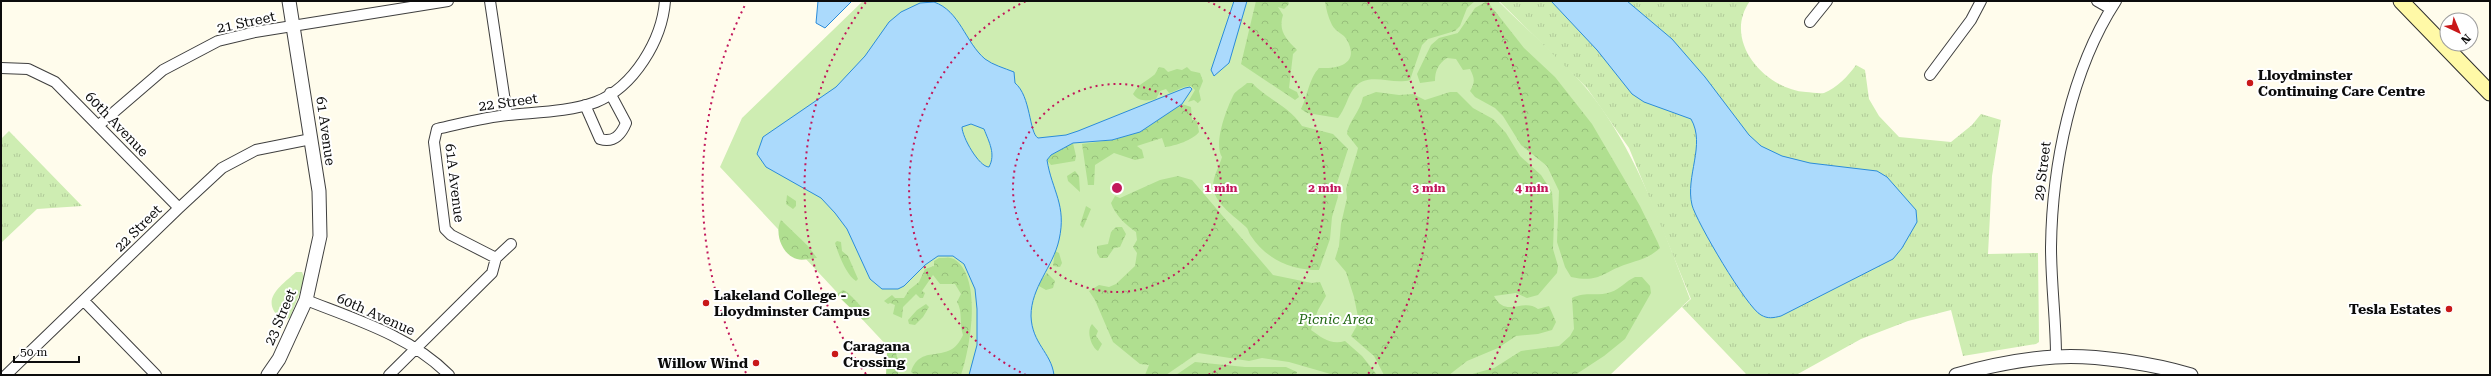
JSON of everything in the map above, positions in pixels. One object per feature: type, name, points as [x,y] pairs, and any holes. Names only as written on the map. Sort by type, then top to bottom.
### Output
[{"type":"main road","points":[[2401,1],[2490,93]]},
{"type":"street","name":"61 Avenue","points":[[289,1],[319,191],[320,236],[314,267]]},
{"type":"street","name":"21 Street","points":[[99,125],[148,80],[191,53],[231,37],[448,1]]},
{"type":"street","points":[[490,1],[507,115]]},
{"type":"street","name":"22 Street","points":[[437,129],[507,115],[585,105],[596,102],[610,93],[633,73],[646,56],[661,23],[665,1]]},
{"type":"street","points":[[1810,22],[1827,1]]},
{"type":"street","points":[[1930,75],[1971,20],[1981,1]]},
{"type":"street","points":[[2097,1],[2114,5]]},
{"type":"street","name":"29 Street","points":[[2056,356],[2051,248],[2054,195],[2061,142],[2074,95],[2094,44],[2114,5]]},
{"type":"street","name":"60th Avenue","points":[[1,68],[28,68],[55,82],[179,208]]},
{"type":"street","points":[[585,105],[600,139],[613,140],[622,134],[626,123],[610,93]]},
{"type":"street","name":"61A Avenue","points":[[437,129],[434,142],[445,229],[451,235],[496,258]]},
{"type":"street","name":"22 Street","points":[[6,375],[179,208],[235,160],[256,150],[311,139]]},
{"type":"street","points":[[389,375],[492,273],[496,258],[511,244]]},
{"type":"street","name":"23 Street","points":[[268,375],[279,359],[306,300],[314,267]]},
{"type":"street","name":"60th Avenue","points":[[306,300],[393,334],[433,359],[449,375]]},
{"type":"street","points":[[84,301],[156,375]]},
{"type":"street","points":[[1956,375],[1995,365],[2056,356],[2125,361],[2168,368],[2191,375]]},
{"type":"green space","name":"Picnic Area","points":[[863,1],[1498,1],[1577,78],[1604,112],[1634,163],[1658,217],[1690,299],[1610,375],[889,375],[889,348],[720,167],[742,118]]},
{"type":"green space","points":[[1256,1],[1288,1],[1289,4],[1284,9],[1278,7],[1283,15],[1282,30],[1289,42],[1297,50],[1293,54],[1289,88],[1297,92],[1299,97],[1295,100],[1241,64]]},
{"type":"green space","points":[[1325,1],[1475,1],[1467,8],[1460,26],[1455,31],[1428,39],[1422,45],[1410,80],[1395,81],[1371,79],[1358,84],[1352,91],[1338,118],[1307,113],[1301,109],[1313,77],[1319,68],[1340,66],[1349,60],[1351,55],[1347,40],[1332,25],[1329,19]]},
{"type":"green space","points":[[1487,1],[1524,48],[1555,77],[1592,124],[1640,206],[1658,243],[1660,248],[1651,255],[1594,278],[1580,279],[1571,277],[1565,267],[1557,242],[1559,191],[1547,166],[1521,145],[1503,116],[1495,108],[1475,97],[1470,91],[1474,80],[1470,69],[1463,70],[1456,59],[1447,58],[1439,65],[1436,71],[1435,81],[1420,83],[1417,74],[1431,45],[1439,38],[1458,33],[1475,8]]},
{"type":"green space","points":[[1499,1],[1750,1],[1743,16],[1741,31],[1744,46],[1752,60],[1762,72],[1776,82],[1790,89],[1824,93],[1842,81],[1856,65],[1865,70],[1869,99],[1879,116],[1899,137],[1951,142],[1972,125],[1981,114],[2001,120],[1992,176],[1988,254],[2038,253],[2039,342],[2036,344],[1963,356],[1951,310],[1908,321],[1861,339],[1796,375],[1747,375],[1682,307],[1691,299],[1629,148],[1587,88]]},
{"type":"green space","points":[[1159,67],[1164,68],[1168,72],[1177,69],[1182,70],[1187,67],[1191,71],[1200,73],[1203,81],[1199,91],[1201,100],[1198,103],[1194,100],[1188,102],[1195,90],[1191,86],[1169,93],[1166,89],[1160,91],[1156,99],[1153,100],[1143,100],[1135,97],[1133,94],[1136,90],[1155,74]]},
{"type":"green space","points":[[1247,83],[1252,83],[1264,94],[1291,113],[1302,126],[1333,134],[1348,149],[1336,186],[1338,197],[1332,217],[1330,239],[1319,270],[1309,270],[1290,266],[1272,257],[1257,244],[1247,228],[1220,203],[1214,192],[1213,183],[1222,157],[1219,144],[1225,116],[1234,94]]},
{"type":"green space","points":[[1376,92],[1399,95],[1413,94],[1425,100],[1450,92],[1457,92],[1473,108],[1493,119],[1506,133],[1520,156],[1541,175],[1552,192],[1554,220],[1553,249],[1558,266],[1557,273],[1538,295],[1527,298],[1516,293],[1494,296],[1499,303],[1509,307],[1526,305],[1538,309],[1549,306],[1556,322],[1552,330],[1538,334],[1516,336],[1498,348],[1467,361],[1449,375],[1384,375],[1374,356],[1351,336],[1359,322],[1354,297],[1346,272],[1335,259],[1339,246],[1341,224],[1347,198],[1346,189],[1358,148],[1347,134],[1363,97]]},
{"type":"green space","points":[[1182,104],[1191,107],[1192,120],[1197,121],[1199,132],[1193,138],[1179,144],[1165,147],[1162,138],[1137,146],[1142,150],[1144,158],[1135,160],[1114,153],[1095,165],[1094,185],[1088,185],[1082,144],[1112,140],[1140,132]]},
{"type":"green space","points":[[9,131],[82,206],[37,209],[1,243],[1,139]]},
{"type":"green space","points":[[1073,143],[1076,156],[1075,161],[1051,165],[1047,160],[1051,155]]},
{"type":"green space","points":[[1075,171],[1079,176],[1080,192],[1068,181],[1067,176]]},
{"type":"green space","points":[[1178,176],[1192,180],[1273,275],[1312,283],[1320,282],[1326,296],[1318,310],[1311,330],[1323,338],[1331,341],[1345,341],[1362,356],[1377,375],[1334,375],[1289,362],[1262,358],[1249,361],[1198,353],[1166,375],[1145,375],[1149,365],[1140,364],[1113,342],[1095,300],[1089,291],[1099,285],[1109,287],[1116,284],[1135,266],[1137,253],[1133,247],[1137,240],[1136,232],[1115,212],[1111,203],[1115,196],[1120,198],[1160,180]]},
{"type":"green space","points":[[787,195],[796,201],[796,206],[793,209],[786,204]]},
{"type":"green space","points":[[1086,206],[1091,209],[1083,228],[1080,225]]},
{"type":"green space","points":[[781,220],[808,246],[817,258],[799,260],[787,253],[779,237],[778,231]]},
{"type":"green space","points":[[1116,227],[1122,227],[1126,234],[1120,247],[1114,248],[1107,258],[1100,258],[1097,253],[1097,246],[1108,244],[1111,232]]},
{"type":"green space","points":[[837,241],[841,242],[842,251],[848,256],[858,279],[856,281],[852,278],[843,264],[835,243]]},
{"type":"green space","points":[[1055,251],[1059,253],[1062,263],[1060,267],[1053,266]]},
{"type":"green space","points":[[939,258],[954,259],[963,268],[969,281],[972,314],[968,348],[961,375],[915,375],[911,372],[921,358],[950,350],[957,345],[963,335],[960,310],[957,302],[961,294],[955,284],[940,284],[933,275],[922,291],[925,293],[923,298],[920,298],[916,294],[903,307],[902,318],[893,314],[895,305],[890,303],[888,304],[884,301],[892,295],[895,298],[904,298],[909,290],[919,282],[925,269],[934,266],[934,261]]},
{"type":"green space","points":[[296,272],[302,272],[305,279],[290,318],[282,320],[275,313],[272,306],[272,300],[274,294],[279,288]]},
{"type":"green space","points":[[1047,273],[1055,281],[1053,288],[1046,290],[1037,285]]},
{"type":"green space","points":[[1635,277],[1642,277],[1650,286],[1651,293],[1625,339],[1604,356],[1575,375],[1469,375],[1494,368],[1521,351],[1559,346],[1570,336],[1574,329],[1572,298],[1582,295],[1611,292]]},
{"type":"green space","points":[[843,290],[852,297],[870,316],[869,319],[863,320],[840,298],[837,294]]},
{"type":"green space","points":[[926,304],[929,307],[923,317],[915,325],[909,324],[908,320],[917,310]]},
{"type":"green space","points":[[1092,324],[1098,331],[1096,336],[1102,344],[1098,351],[1091,343],[1089,335]]},
{"type":"green space","points":[[888,342],[893,343],[898,360],[898,375],[886,375],[887,352],[885,349]]},
{"type":"green space","points":[[1195,362],[1245,367],[1286,367],[1297,372],[1296,375],[1176,375]]},
{"type":"water","points":[[818,1],[852,1],[825,28],[816,23]]},
{"type":"water","points":[[1234,1],[1247,1],[1229,63],[1214,76],[1211,70]]},
{"type":"water","points":[[1551,1],[1627,1],[1672,39],[1705,77],[1749,135],[1761,146],[1782,156],[1810,163],[1877,171],[1887,177],[1916,210],[1917,222],[1902,248],[1893,259],[1781,316],[1771,318],[1761,315],[1754,309],[1734,281],[1702,228],[1692,205],[1691,183],[1696,150],[1696,139],[1695,129],[1691,119],[1644,102],[1632,94],[1597,50]]},
{"type":"water","points":[[934,2],[943,6],[950,12],[972,44],[985,59],[995,65],[1014,72],[1015,83],[1024,96],[1035,135],[1038,138],[1066,135],[1185,88],[1190,87],[1192,89],[1182,104],[1140,132],[1112,140],[1073,143],[1051,155],[1047,160],[1060,207],[1061,228],[1056,250],[1038,286],[1032,306],[1031,316],[1035,334],[1049,360],[1054,375],[969,375],[977,345],[977,309],[975,289],[964,264],[953,256],[938,256],[925,265],[904,286],[898,289],[882,289],[870,279],[847,229],[835,213],[821,198],[766,167],[757,154],[763,137],[836,87],[865,56],[889,22],[901,12],[920,3]],"holes":[[[971,124],[984,129],[990,143],[992,153],[989,167],[985,166],[976,157],[968,144],[962,127]]]},
{"type":"place","name":"Lloydminster Continuing Care Centre","points":[[2250,83]]},
{"type":"place","name":"Lakeland College - Lloydminster Campus","points":[[706,303]]},
{"type":"place","name":"Tesla Estates","points":[[2449,309]]},
{"type":"place","name":"Caragana Crossing","points":[[835,354]]},
{"type":"place","name":"Willow Wind","points":[[756,363]]}]
